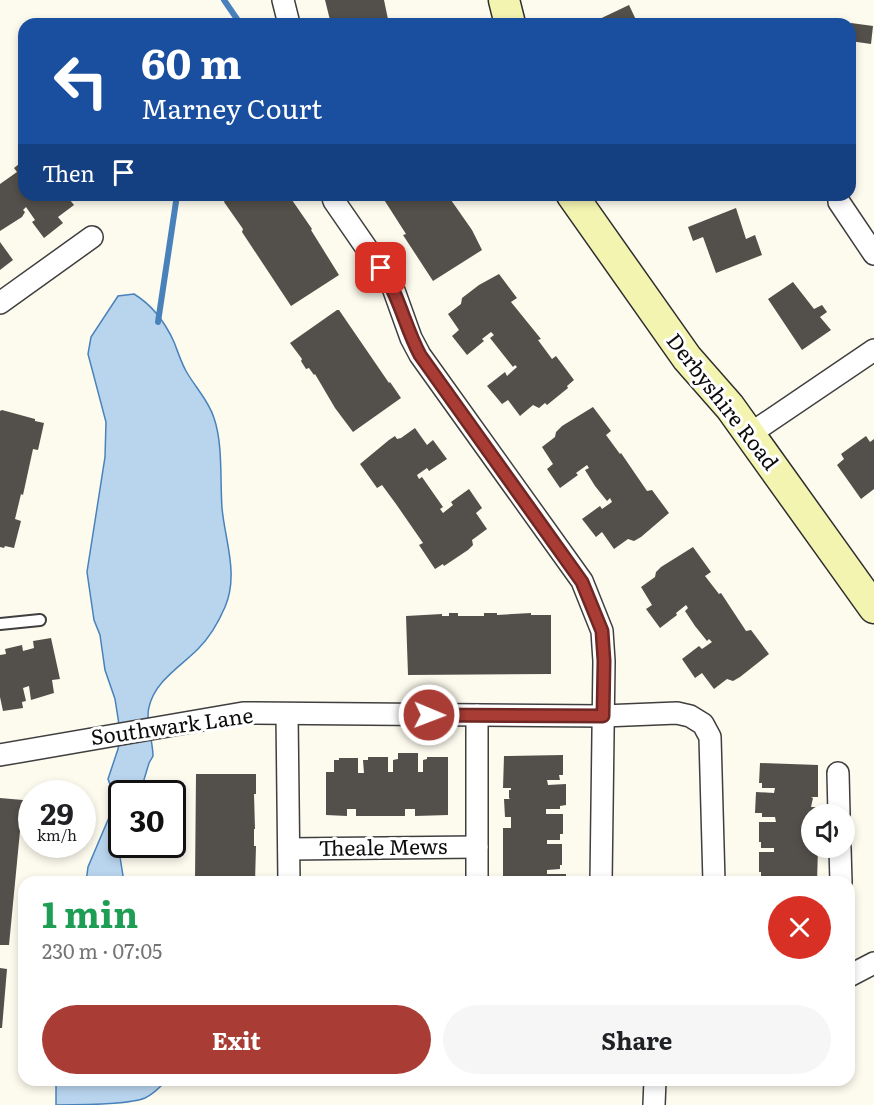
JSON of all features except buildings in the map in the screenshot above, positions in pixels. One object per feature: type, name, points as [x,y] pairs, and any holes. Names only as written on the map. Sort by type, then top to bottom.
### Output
[{"type":"street","points":[[283,0],[288,18]]},
{"type":"street","points":[[504,0],[508,18]]},
{"type":"street","points":[[334,201],[392,285],[411,338],[420,355],[582,582],[602,631],[604,661],[601,876]]},
{"type":"street","name":"Derbyshire Road","points":[[576,201],[687,358],[730,407],[874,608]]},
{"type":"street","points":[[839,202],[874,254]]},
{"type":"street","points":[[0,303],[92,237]]},
{"type":"street","points":[[750,434],[874,350]]},
{"type":"street","name":"Southwark Lane","points":[[0,755],[243,713],[603,716],[676,713],[690,716],[703,724],[710,737],[714,876]]},
{"type":"street","points":[[287,714],[289,876]]},
{"type":"street","points":[[477,715],[477,876]]},
{"type":"street","points":[[838,773],[839,804]]},
{"type":"street","name":"Theale Mews","points":[[289,849],[477,847]]},
{"type":"street","points":[[840,858],[841,876]]},
{"type":"street","points":[[855,973],[874,963]]},
{"type":"street","points":[[654,1105],[655,1086]]},
{"type":"lane","points":[[0,624],[40,620]]},
{"type":"water","points":[[134,294],[141,298],[166,328],[186,371],[212,412],[220,451],[222,508],[231,570],[229,595],[210,635],[162,682],[152,698],[148,718],[153,756],[144,780],[108,779],[118,749],[120,731],[115,699],[105,670],[100,635],[94,620],[87,572],[105,457],[106,422],[88,354],[91,337],[118,296]]},
{"type":"water","points":[[108,820],[108,858],[120,858],[123,876],[87,876],[92,858],[96,858],[96,848]]},
{"type":"water","points":[[56,1086],[161,1086],[145,1098],[127,1102],[56,1105]]},
{"type":"waterway","points":[[224,0],[236,18]]},
{"type":"waterway","points":[[158,322],[176,201]]},
{"type":"route","points":[[381,268],[392,285],[411,338],[420,355],[582,582],[602,631],[603,716],[429,715]]}]
